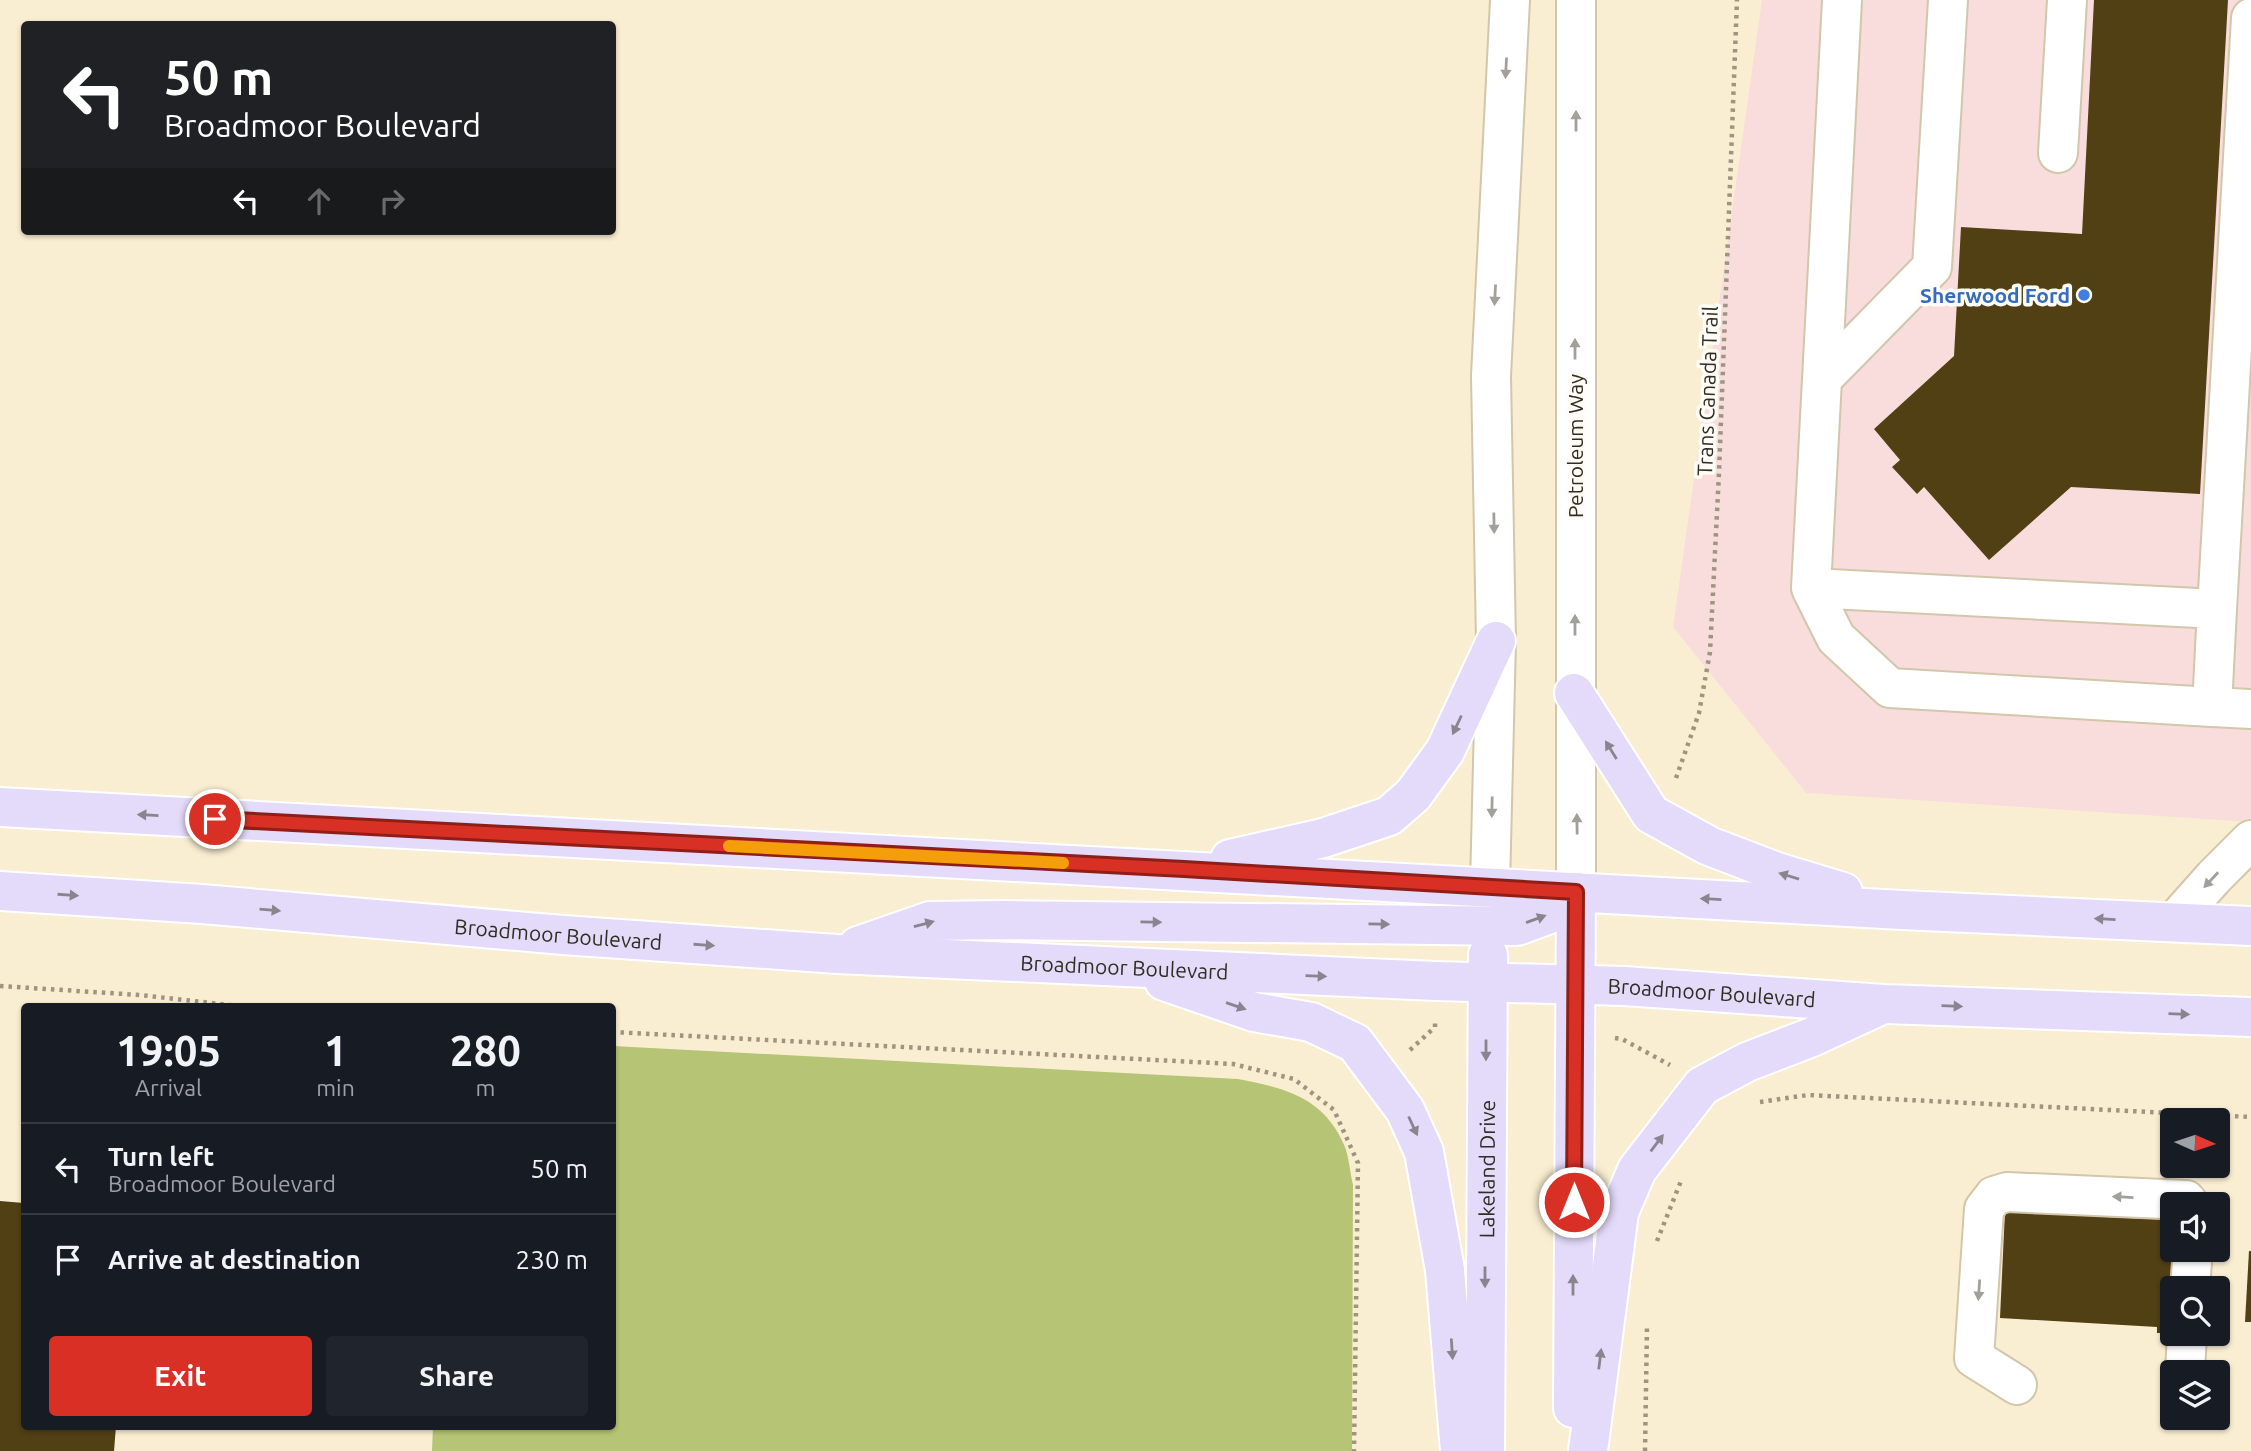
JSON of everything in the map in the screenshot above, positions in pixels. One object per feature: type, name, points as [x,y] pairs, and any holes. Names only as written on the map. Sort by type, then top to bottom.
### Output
[{"type":"main road","points":[[1184,869],[1323,838],[1389,816],[1413,795],[1445,751],[1496,641]]},
{"type":"main road","points":[[1574,693],[1651,814],[1709,846],[1777,872],[1902,910]]},
{"type":"main road","points":[[0,807],[1184,869],[1902,910],[2251,926]]},
{"type":"main road","name":"Lakeland Drive","points":[[1485,1451],[1490,886]]},
{"type":"main road","name":"Broadmoor Boulevard","points":[[0,891],[202,904],[549,934],[836,954],[1435,981],[1576,984],[1884,1004],[2251,1017]]},
{"type":"main road","points":[[836,954],[930,921],[1517,926],[1558,911],[1576,892]]},
{"type":"main road","points":[[1573,1451],[1576,892]]},
{"type":"main road","points":[[1125,967],[1254,1012],[1311,1022],[1355,1043],[1383,1077],[1405,1110],[1424,1152],[1446,1270],[1460,1451]]},
{"type":"main road","points":[[1588,1451],[1619,1212],[1637,1170],[1702,1086],[1747,1062],[1812,1037],[1884,1004]]},
{"type":"street","points":[[1490,886],[1496,641],[1491,376],[1510,0]]},
{"type":"street","name":"Petroleum Way","points":[[1576,0],[1576,892]]},
{"type":"street","points":[[1842,0],[1811,588],[1836,638],[1890,688],[2251,709]]},
{"type":"street","points":[[1824,377],[1932,267],[1948,0]]},
{"type":"street","points":[[2058,153],[2067,0]]},
{"type":"street","points":[[2212,707],[2251,18]]},
{"type":"street","points":[[1811,588],[2217,609]]},
{"type":"street","points":[[2174,922],[2251,840]]},
{"type":"street","points":[[2017,1385],[1974,1358],[1984,1209],[1994,1196],[2007,1192],[2160,1199]]},
{"type":"path","name":"Trans Canada Trail","points":[[1676,778],[1699,713],[1710,653],[1737,0]]},
{"type":"path","points":[[0,986],[140,995],[211,1003]]},
{"type":"path","points":[[1406,1054],[1435,1027],[1444,1027]]},
{"type":"path","points":[[616,1032],[1233,1064],[1294,1079],[1334,1110],[1358,1163],[1354,1451]]},
{"type":"path","points":[[1622,1039],[1679,1070]]},
{"type":"path","points":[[1749,1106],[1808,1095],[2251,1117]]},
{"type":"path","points":[[1654,1249],[1683,1176]]},
{"type":"path","points":[[1645,1451],[1647,1316]]},
{"type":"shaded area","points":[[1762,0],[2251,0],[2251,822],[1806,793],[1673,627]]},
{"type":"green space","points":[[616,1046],[1238,1079],[1288,1092],[1315,1106],[1337,1130],[1345,1147],[1353,1185],[1352,1451],[432,1451],[433,1430],[616,1430]]},
{"type":"building","name":"Sherwood Ford","points":[[2094,0],[2228,0],[2200,494],[2071,487],[1989,560],[1924,487],[1917,494],[1892,467],[1900,460],[1874,429],[1954,356],[1961,227],[2082,234]]},
{"type":"building","points":[[0,1201],[21,1203],[21,1430],[116,1430],[114,1451],[0,1451]]},
{"type":"building","points":[[2105,1210],[2105,1217],[2160,1219],[2160,1262],[2177,1262],[2175,1276],[2160,1276],[2160,1333],[2157,1333],[2157,1327],[2000,1318],[2005,1211]]},
{"type":"building","points":[[2249,1251],[2251,1322],[2245,1322]]},
{"type":"slow traffic","points":[[729,846],[1063,863]]},
{"type":"place","name":"Sherwood Ford","points":[[2084,295]]},
{"type":"route","points":[[215,819],[1576,892],[1574,1202]]}]
